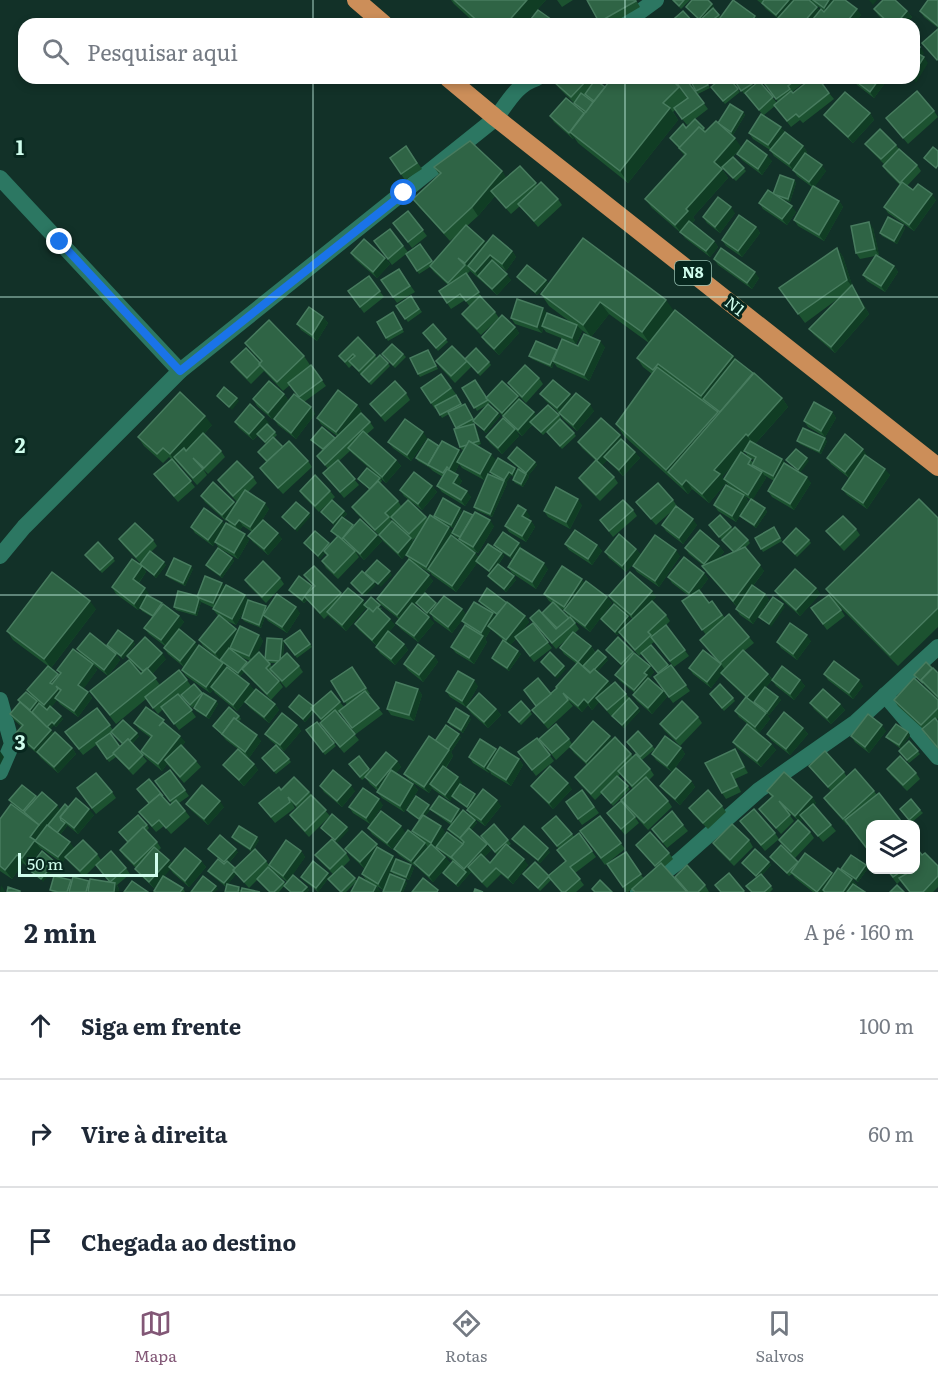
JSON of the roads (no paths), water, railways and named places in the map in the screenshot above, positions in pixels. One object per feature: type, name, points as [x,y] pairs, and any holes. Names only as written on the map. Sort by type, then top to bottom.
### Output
[{"type":"highway","points":[[356,0],[377,18]]},
{"type":"highway","name":"N1","points":[[455,84],[938,467]]},
{"type":"street","points":[[631,18],[656,0]]},
{"type":"street","points":[[0,556],[24,527],[180,371],[496,118],[515,92],[525,84]]},
{"type":"street","points":[[0,178],[180,371]]},
{"type":"street","points":[[638,892],[678,862],[759,790],[855,722],[938,648]]},
{"type":"street","points":[[885,695],[938,757]]},
{"type":"street","points":[[0,700],[12,744],[0,772]]}]
